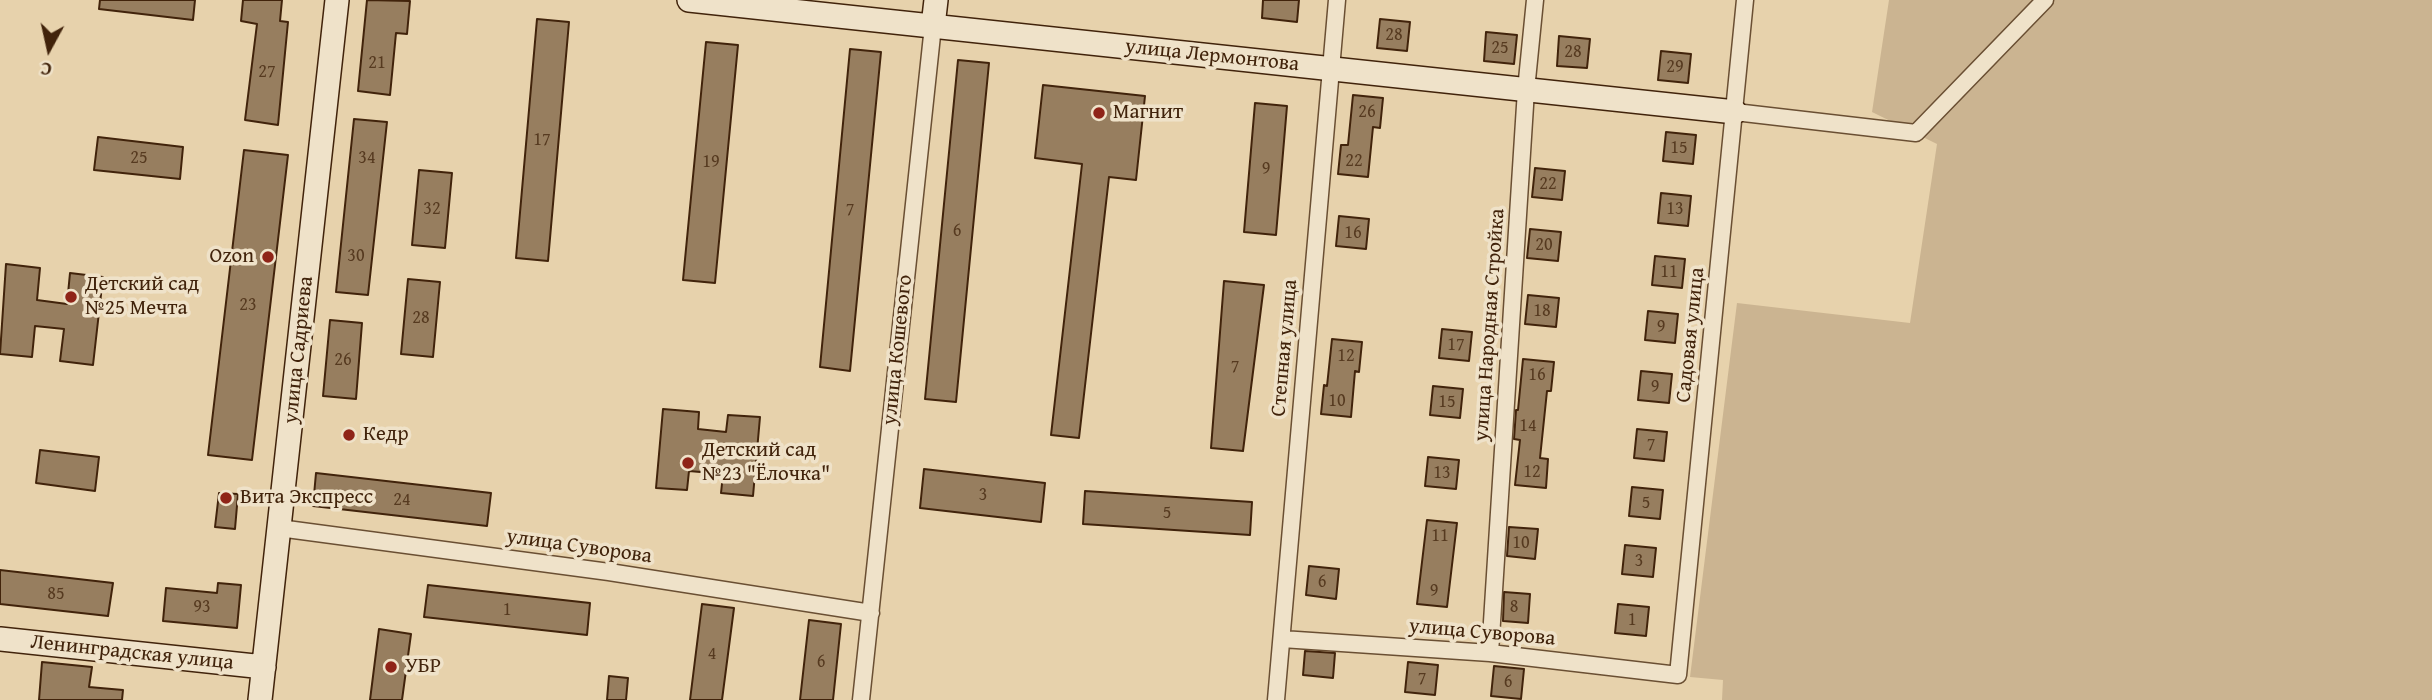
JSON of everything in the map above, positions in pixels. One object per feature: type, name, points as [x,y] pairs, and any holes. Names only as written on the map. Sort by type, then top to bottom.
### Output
[{"type":"street","name":"улица Садриева","points":[[260,700],[337,0]]},
{"type":"street","name":"улица Лермонтова","points":[[689,0],[1735,112]]},
{"type":"street","name":"улица Кошевого","points":[[861,700],[936,0]]},
{"type":"street","name":"Степная улица","points":[[1276,700],[1337,0]]},
{"type":"street","name":"улица Народная Стройка","points":[[1490,653],[1525,90],[1535,0]]},
{"type":"street","name":"Садовая улица","points":[[1678,675],[1745,0]]},
{"type":"street","points":[[1735,112],[1916,133],[2045,0]]},
{"type":"street","name":"улица Суворова","points":[[279,528],[609,572],[871,613]]},
{"type":"street","name":"Ленинградская улица","points":[[0,639],[264,667]]},
{"type":"street","name":"улица Суворова","points":[[1282,639],[1490,653],[1678,675]]},
{"type":"shaded area","points":[[1889,0],[2432,0],[2432,700],[1722,700],[1723,680],[1690,677],[1737,303],[1910,323],[1937,144],[1872,112]]},
{"type":"building","points":[[100,0],[195,0],[193,20],[99,9]]},
{"type":"building","points":[[243,0],[282,0],[280,21],[288,22],[278,125],[245,120],[257,24],[241,21]]},
{"type":"building","points":[[367,0],[410,1],[407,34],[396,33],[390,95],[358,91]]},
{"type":"building","points":[[1263,0],[1299,0],[1297,22],[1262,18]]},
{"type":"building","points":[[537,19],[569,22],[548,261],[516,258]]},
{"type":"building","points":[[1380,19],[1410,22],[1407,51],[1377,48]]},
{"type":"building","points":[[1486,32],[1517,35],[1514,64],[1484,61]]},
{"type":"building","points":[[1559,36],[1590,39],[1587,68],[1557,66]]},
{"type":"building","points":[[706,42],[738,45],[715,283],[683,280]]},
{"type":"building","points":[[850,49],[881,52],[850,371],[820,367]]},
{"type":"building","points":[[1661,51],[1691,54],[1688,83],[1658,80]]},
{"type":"building","points":[[958,60],[989,63],[956,402],[925,399]]},
{"type":"building","points":[[1043,85],[1145,96],[1136,180],[1109,177],[1079,438],[1051,435],[1082,164],[1035,158]]},
{"type":"building","points":[[1353,95],[1383,98],[1380,128],[1373,127],[1368,177],[1338,174],[1341,145],[1348,145]]},
{"type":"building","points":[[1255,103],[1287,106],[1276,235],[1244,232]]},
{"type":"building","points":[[354,119],[387,122],[368,295],[336,292]]},
{"type":"building","points":[[1666,132],[1696,135],[1693,164],[1663,161]]},
{"type":"building","points":[[98,137],[183,147],[180,179],[94,170]]},
{"type":"building","points":[[244,150],[288,155],[252,460],[208,455]]},
{"type":"building","points":[[1535,168],[1565,171],[1562,200],[1532,197]]},
{"type":"building","points":[[419,170],[452,173],[445,248],[412,245]]},
{"type":"building","points":[[1661,193],[1691,196],[1688,226],[1658,223]]},
{"type":"building","points":[[1339,216],[1369,219],[1366,249],[1336,246]]},
{"type":"building","points":[[1530,229],[1561,232],[1558,261],[1527,258]]},
{"type":"building","points":[[1655,256],[1685,259],[1682,288],[1652,285]]},
{"type":"building","points":[[6,264],[40,268],[37,300],[67,304],[70,273],[103,277],[93,365],[60,361],[64,329],[35,326],[32,357],[0,354]]},
{"type":"building","points":[[408,279],[440,282],[433,357],[401,354]]},
{"type":"building","points":[[1224,281],[1264,285],[1243,451],[1211,448]]},
{"type":"building","points":[[1528,295],[1559,298],[1556,327],[1525,324]]},
{"type":"building","points":[[1648,311],[1678,314],[1675,343],[1645,340]]},
{"type":"building","points":[[330,320],[362,323],[356,399],[323,396]]},
{"type":"building","points":[[1442,329],[1472,332],[1469,361],[1439,358]]},
{"type":"building","points":[[1332,339],[1362,342],[1359,372],[1355,371],[1351,417],[1321,414]]},
{"type":"building","points":[[1523,359],[1554,362],[1551,391],[1547,391],[1540,458],[1548,459],[1546,488],[1515,485],[1520,440],[1514,439]]},
{"type":"building","points":[[1641,371],[1672,374],[1669,403],[1638,400]]},
{"type":"building","points":[[1433,386],[1463,389],[1460,418],[1430,415]]},
{"type":"building","points":[[663,409],[699,412],[698,429],[726,432],[728,415],[760,417],[753,496],[721,493],[723,474],[689,471],[687,490],[656,488]]},
{"type":"building","points":[[1637,429],[1667,432],[1664,461],[1634,458]]},
{"type":"building","points":[[40,450],[99,457],[95,491],[36,483]]},
{"type":"building","points":[[1428,457],[1459,460],[1456,489],[1425,486]]},
{"type":"building","points":[[924,469],[1045,483],[1041,522],[920,508]]},
{"type":"building","points":[[316,473],[491,493],[487,526],[313,506]]},
{"type":"building","points":[[1632,487],[1663,490],[1660,519],[1629,516]]},
{"type":"building","points":[[1085,491],[1252,502],[1250,535],[1083,524]]},
{"type":"building","points":[[219,493],[238,494],[235,529],[215,527]]},
{"type":"building","points":[[1427,520],[1457,523],[1447,607],[1417,604]]},
{"type":"building","points":[[1509,527],[1538,529],[1535,559],[1507,556]]},
{"type":"building","points":[[1625,545],[1656,548],[1653,577],[1622,574]]},
{"type":"building","points":[[1309,566],[1339,569],[1336,599],[1306,595]]},
{"type":"building","points":[[0,570],[113,583],[108,616],[0,604]]},
{"type":"building","points":[[218,583],[241,585],[237,628],[163,621],[166,588],[217,593]]},
{"type":"building","points":[[428,585],[590,603],[587,635],[424,617]]},
{"type":"building","points":[[1504,592],[1530,594],[1528,623],[1503,621]]},
{"type":"building","points":[[702,604],[734,608],[722,700],[690,700]]},
{"type":"building","points":[[1618,604],[1649,607],[1646,636],[1615,633]]},
{"type":"building","points":[[809,620],[841,624],[833,700],[800,700]]},
{"type":"building","name":"УБР","points":[[379,629],[411,634],[402,700],[370,700]]},
{"type":"building","points":[[1305,651],[1335,653],[1333,678],[1303,675]]},
{"type":"building","points":[[42,662],[92,667],[89,687],[123,690],[122,700],[39,700]]},
{"type":"building","points":[[1408,662],[1438,665],[1435,695],[1405,692]]},
{"type":"building","points":[[1494,666],[1524,669],[1521,699],[1491,696]]},
{"type":"building","points":[[609,676],[628,678],[626,700],[607,700]]},
{"type":"place","name":"Магнит","points":[[1099,113]]},
{"type":"place","name":"Ozon","points":[[268,257]]},
{"type":"place","name":"Детский сад №25 Мечта","points":[[71,297]]},
{"type":"place","name":"Кедр","points":[[349,435]]},
{"type":"place","name":"Детский сад №23 \"Ёлочка\"","points":[[688,463]]},
{"type":"place","name":"Вита Экспресс","points":[[226,498]]},
{"type":"place","name":"УБР","points":[[391,667]]}]
